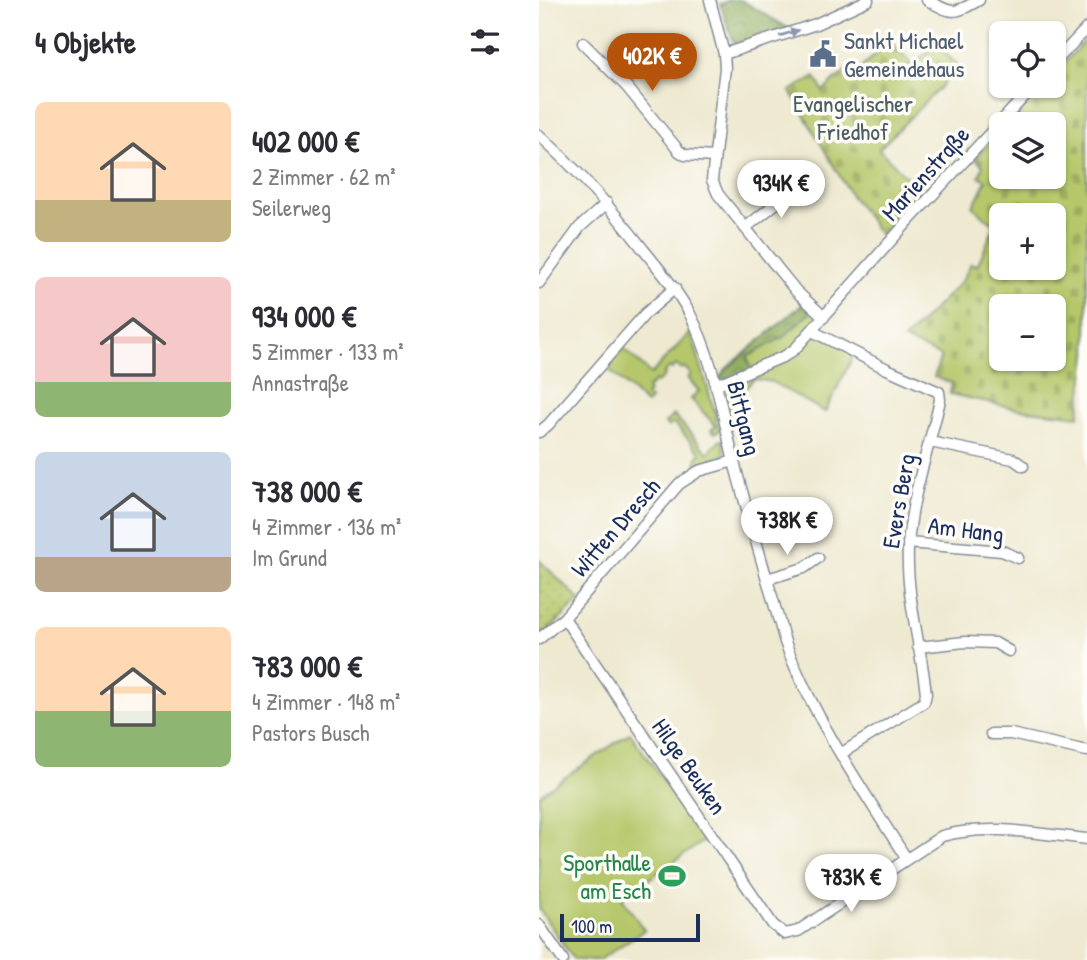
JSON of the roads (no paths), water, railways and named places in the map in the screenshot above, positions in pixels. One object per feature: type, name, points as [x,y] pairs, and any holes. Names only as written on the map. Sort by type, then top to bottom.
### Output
[{"type":"street","points":[[710,0],[724,54],[713,157],[712,180],[717,194],[796,291],[824,317]]},
{"type":"street","points":[[724,54],[817,24],[868,0]]},
{"type":"street","points":[[927,0],[946,10],[958,12],[979,0]]},
{"type":"street","points":[[1066,51],[1087,29]]},
{"type":"street","points":[[583,43],[627,87],[679,151],[685,155],[713,157]]},
{"type":"street","name":"Marienstraße","points":[[715,385],[785,356],[813,331],[912,217],[1023,98]]},
{"type":"street","name":"Bittgang","points":[[539,135],[572,165],[607,203],[675,288],[700,335],[767,579],[794,666],[816,711],[906,858]]},
{"type":"street","points":[[745,228],[798,186]]},
{"type":"street","points":[[539,283],[580,227],[607,203]]},
{"type":"street","points":[[539,432],[645,314],[675,288]]},
{"type":"street","name":"Evers Berg","points":[[813,331],[939,392],[940,400],[915,499],[908,543],[910,592],[926,694],[924,702],[842,754]]},
{"type":"street","points":[[930,442],[1013,459],[1023,466]]},
{"type":"street","name":"Witten Dresch","points":[[539,639],[564,618],[679,484],[699,471],[734,461]]},
{"type":"street","name":"Am Hang","points":[[908,543],[1002,551],[1018,558]]},
{"type":"street","points":[[767,579],[804,568],[818,558]]},
{"type":"street","name":"Hilge Beuken","points":[[564,618],[773,925],[785,934],[798,931],[906,858]]},
{"type":"street","points":[[918,647],[965,642],[995,643],[1009,650]]},
{"type":"street","points":[[991,734],[1011,734],[1087,751]]},
{"type":"street","points":[[906,858],[942,836],[961,831],[991,829],[1087,839]]},
{"type":"street","points":[[539,925],[561,959]]},
{"type":"place","name":"Sankt Michael Gemeindehaus","points":[[823,54]]},
{"type":"place","name":"Sporthalle am Esch","points":[[672,876]]},
{"type":"park label","name":"Evangelischer Friedhof","points":[[853,117]]}]
